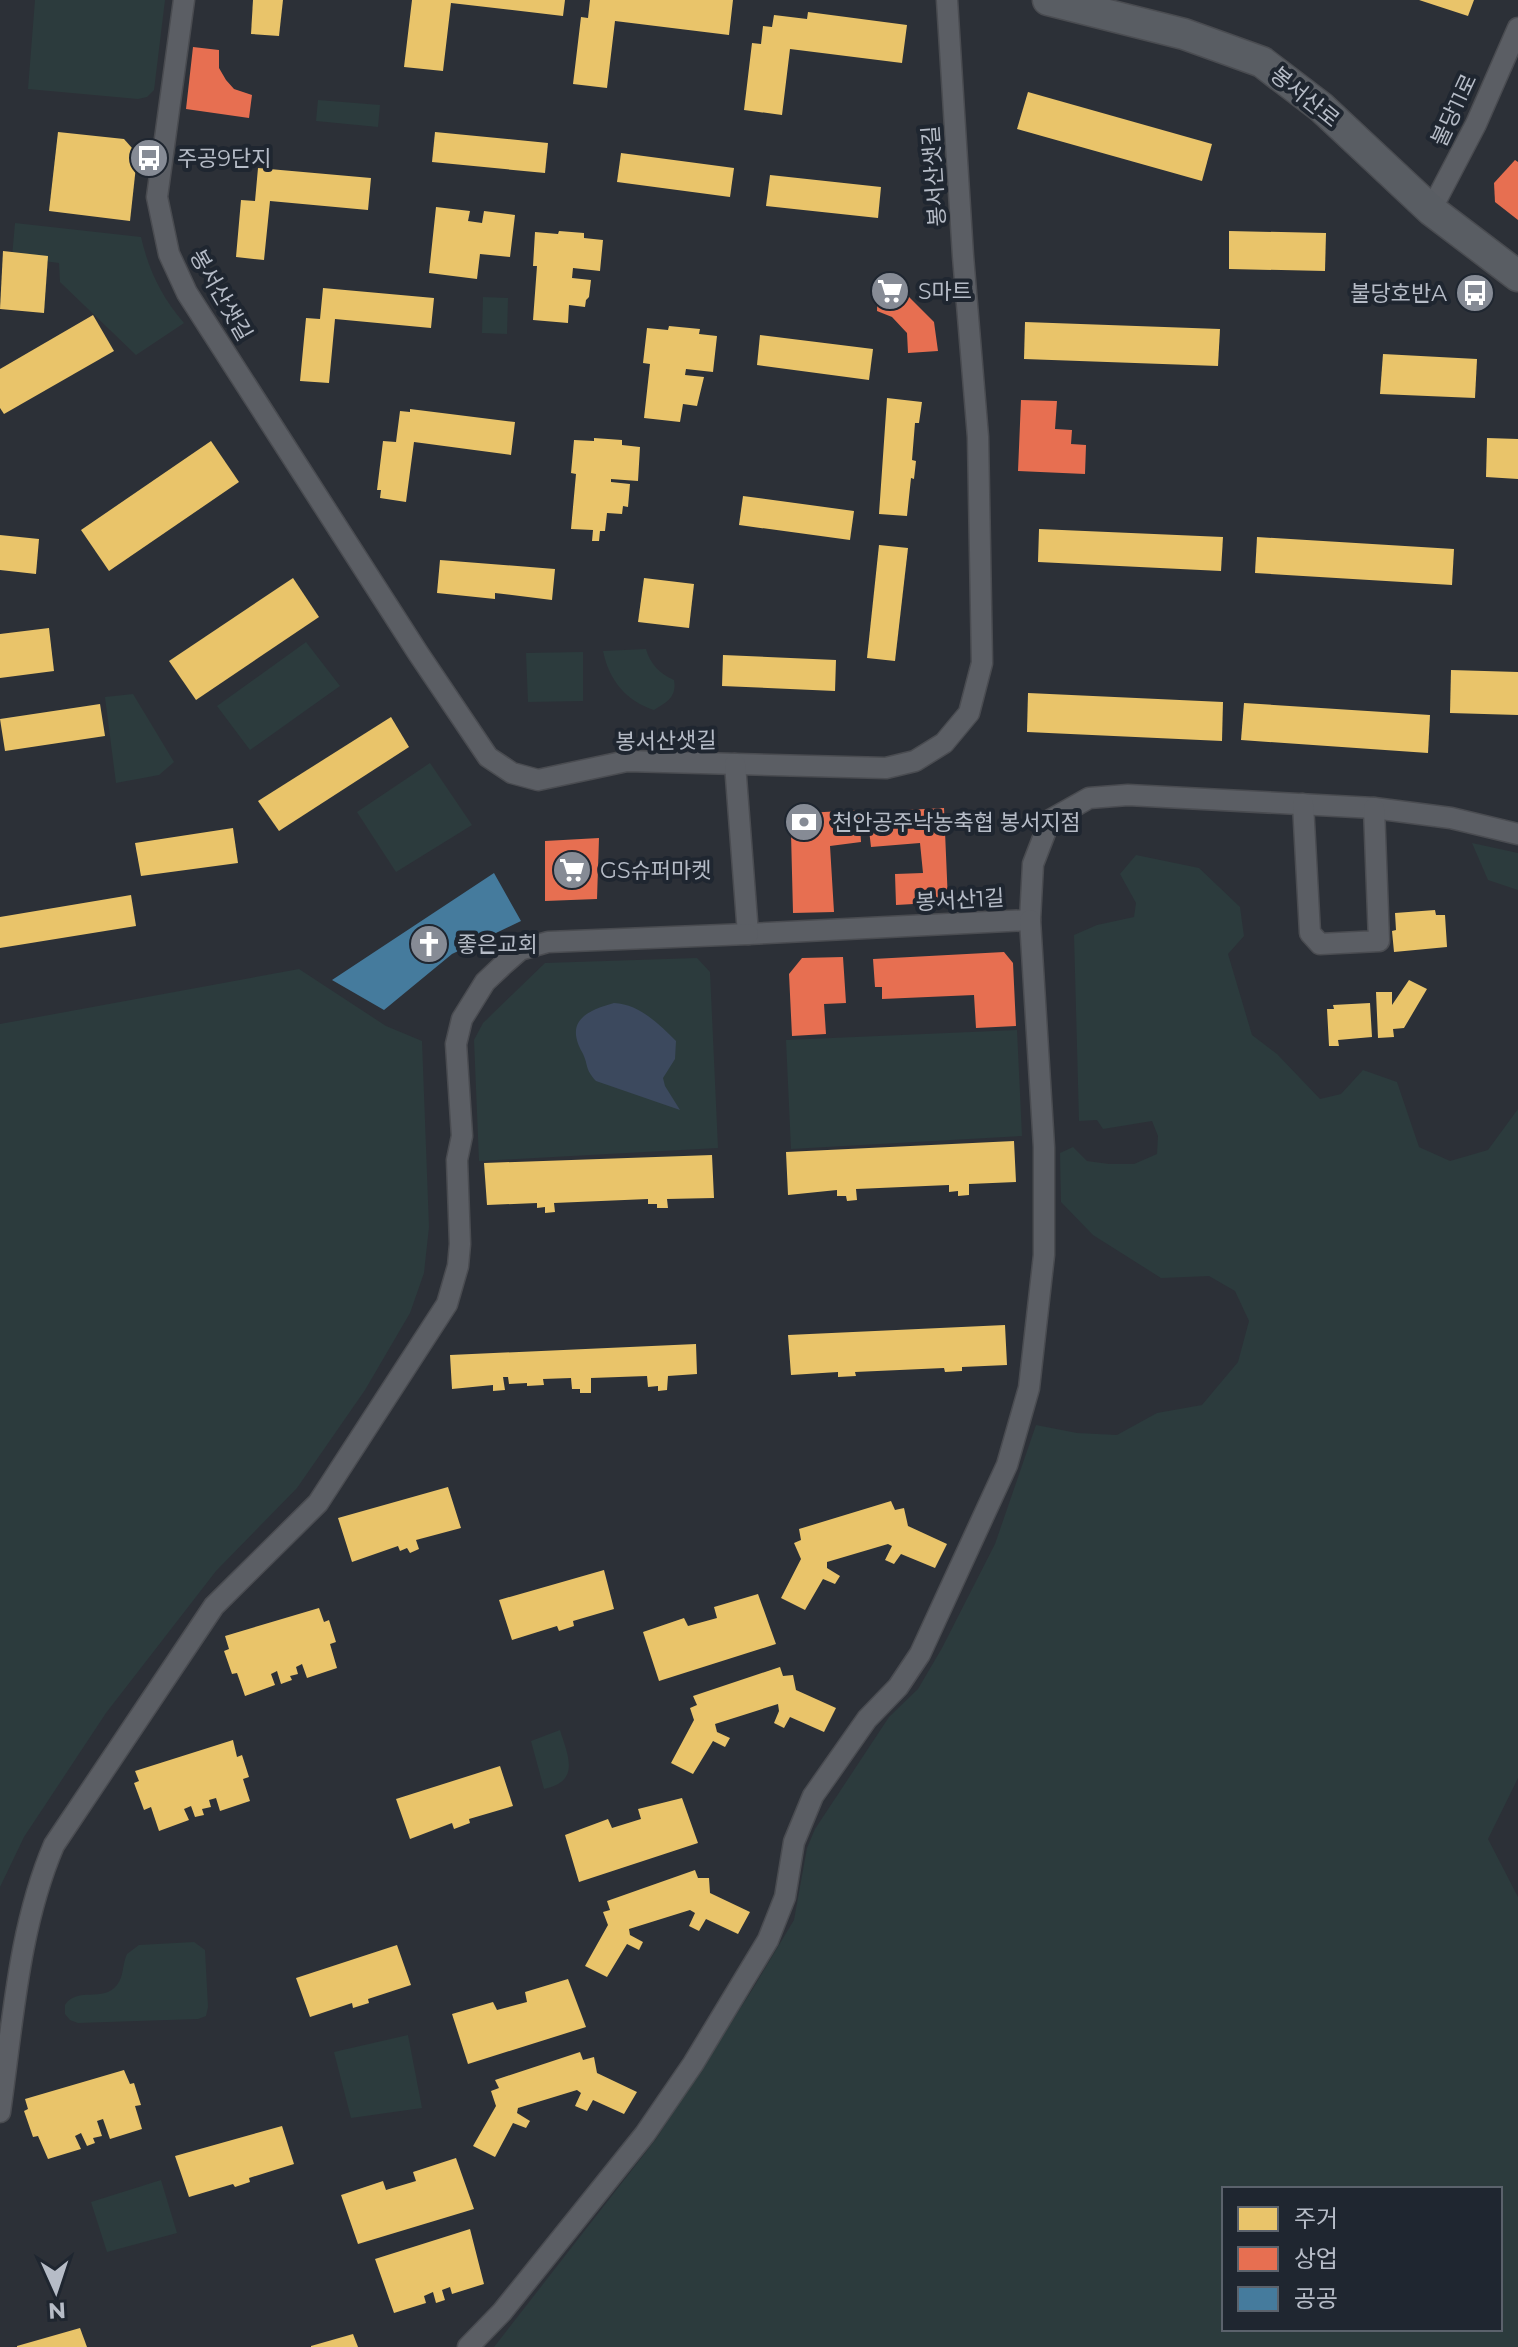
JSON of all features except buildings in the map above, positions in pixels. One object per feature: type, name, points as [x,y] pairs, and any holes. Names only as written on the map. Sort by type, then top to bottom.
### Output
[{"type":"street","name":"봉서산샛길","points":[[184,0],[157,197],[169,254],[187,293],[488,757],[512,773],[538,780],[627,761],[886,768],[915,761],[944,743],[969,713],[982,663],[978,437],[947,0]]},
{"type":"street","name":"봉서산로","points":[[1048,0],[1184,34],[1262,62],[1435,202],[1518,276]]},
{"type":"street","name":"봉서산로","points":[[1094,0],[1185,23],[1269,53],[1330,97],[1435,202],[1518,260]]},
{"type":"street","name":"불당11로","points":[[1435,202],[1476,124],[1518,28]]},
{"type":"street","points":[[735,764],[748,934]]},
{"type":"street","name":"봉서산1길","points":[[0,2112],[26,1929],[42,1872],[54,1845],[214,1606],[318,1503],[447,1304],[458,1266],[460,1244],[457,1160],[462,1136],[456,1044],[462,1019],[485,982],[520,950],[548,942],[1030,920],[1033,864],[1050,820],[1089,798],[1128,795],[1374,808],[1451,818],[1518,834]]},
{"type":"street","points":[[1303,804],[1310,933],[1320,944],[1379,941],[1374,808]]},
{"type":"street","points":[[468,2347],[502,2312],[645,2134],[693,2064],[768,1940],[785,1897],[794,1842],[813,1796],[850,1741],[898,1687],[920,1654],[1007,1465],[1029,1388],[1044,1255],[1044,1147],[1030,920]]},
{"type":"shaded area","points":[[35,0],[165,0],[154,90],[147,97],[138,99],[28,89]]},
{"type":"shaded area","points":[[318,100],[380,105],[378,127],[316,121]]},
{"type":"shaded area","points":[[15,223],[141,237],[157,283],[184,323],[136,355],[60,282],[59,263],[12,257]]},
{"type":"shaded area","points":[[483,297],[508,298],[507,334],[482,333]]},
{"type":"shaded area","points":[[306,642],[340,686],[250,750],[217,706]]},
{"type":"shaded area","points":[[646,649],[656,668],[674,680],[675,686],[667,701],[654,710],[635,701],[620,688],[603,651]]},
{"type":"shaded area","points":[[583,652],[583,701],[528,702],[526,653]]},
{"type":"shaded area","points":[[133,694],[174,762],[159,775],[116,783],[105,697]]},
{"type":"shaded area","points":[[430,763],[472,825],[396,872],[357,812]]},
{"type":"shaded area","points":[[1472,843],[1518,853],[1518,890],[1488,880]]},
{"type":"shaded area","points":[[1136,855],[1199,868],[1240,907],[1244,936],[1228,954],[1252,1035],[1277,1054],[1320,1099],[1341,1094],[1363,1070],[1397,1082],[1419,1147],[1450,1161],[1488,1150],[1518,1109],[1518,1778],[1488,1839],[1518,1897],[1518,2347],[494,2347],[656,2139],[794,1920],[807,1848],[815,1829],[889,1717],[918,1689],[942,1648],[995,1544],[1036,1425],[1077,1433],[1117,1435],[1157,1413],[1202,1405],[1238,1362],[1249,1321],[1235,1291],[1209,1276],[1161,1278],[1093,1235],[1061,1202],[1060,1153],[1073,1147],[1087,1161],[1109,1164],[1134,1164],[1157,1154],[1158,1136],[1152,1121],[1103,1129],[1097,1120],[1079,1121],[1074,935],[1097,925],[1134,917],[1136,903],[1120,874]]},
{"type":"shaded area","points":[[697,958],[710,972],[718,1148],[479,1161],[474,1040],[483,1023],[545,963]]},
{"type":"shaded area","points":[[299,969],[386,1026],[422,1041],[429,1227],[424,1273],[410,1313],[365,1390],[297,1488],[216,1571],[106,1713],[24,1837],[0,1887],[0,1024]]},
{"type":"shaded area","points":[[1017,1030],[1022,1136],[791,1149],[786,1040]]},
{"type":"shaded area","points":[[560,1730],[568,1758],[567,1774],[556,1785],[544,1789],[531,1741]]},
{"type":"shaded area","points":[[194,1942],[205,1950],[206,2016],[198,2019],[78,2023],[65,2014],[65,2005],[70,1999],[105,1993],[117,1985],[127,1954],[139,1945]]},
{"type":"shaded area","points":[[408,2035],[422,2108],[351,2118],[334,2052]]},
{"type":"shaded area","points":[[161,2180],[177,2233],[107,2252],[91,2202]]},
{"type":"water","points":[[614,1003],[640,1011],[676,1041],[675,1059],[663,1078],[680,1110],[596,1081],[590,1073],[577,1041],[577,1025],[587,1014]]},
{"type":"place","name":"주공9단지","points":[[149,158]]},
{"type":"place","name":"S마트","points":[[890,291]]},
{"type":"place","name":"불당호반A","points":[[1475,293]]},
{"type":"place","name":"천안공주낙농축협 봉서지점","points":[[804,822]]},
{"type":"place","name":"GS슈퍼마켓","points":[[572,870]]},
{"type":"place","name":"좋은교회","points":[[429,944]]}]
